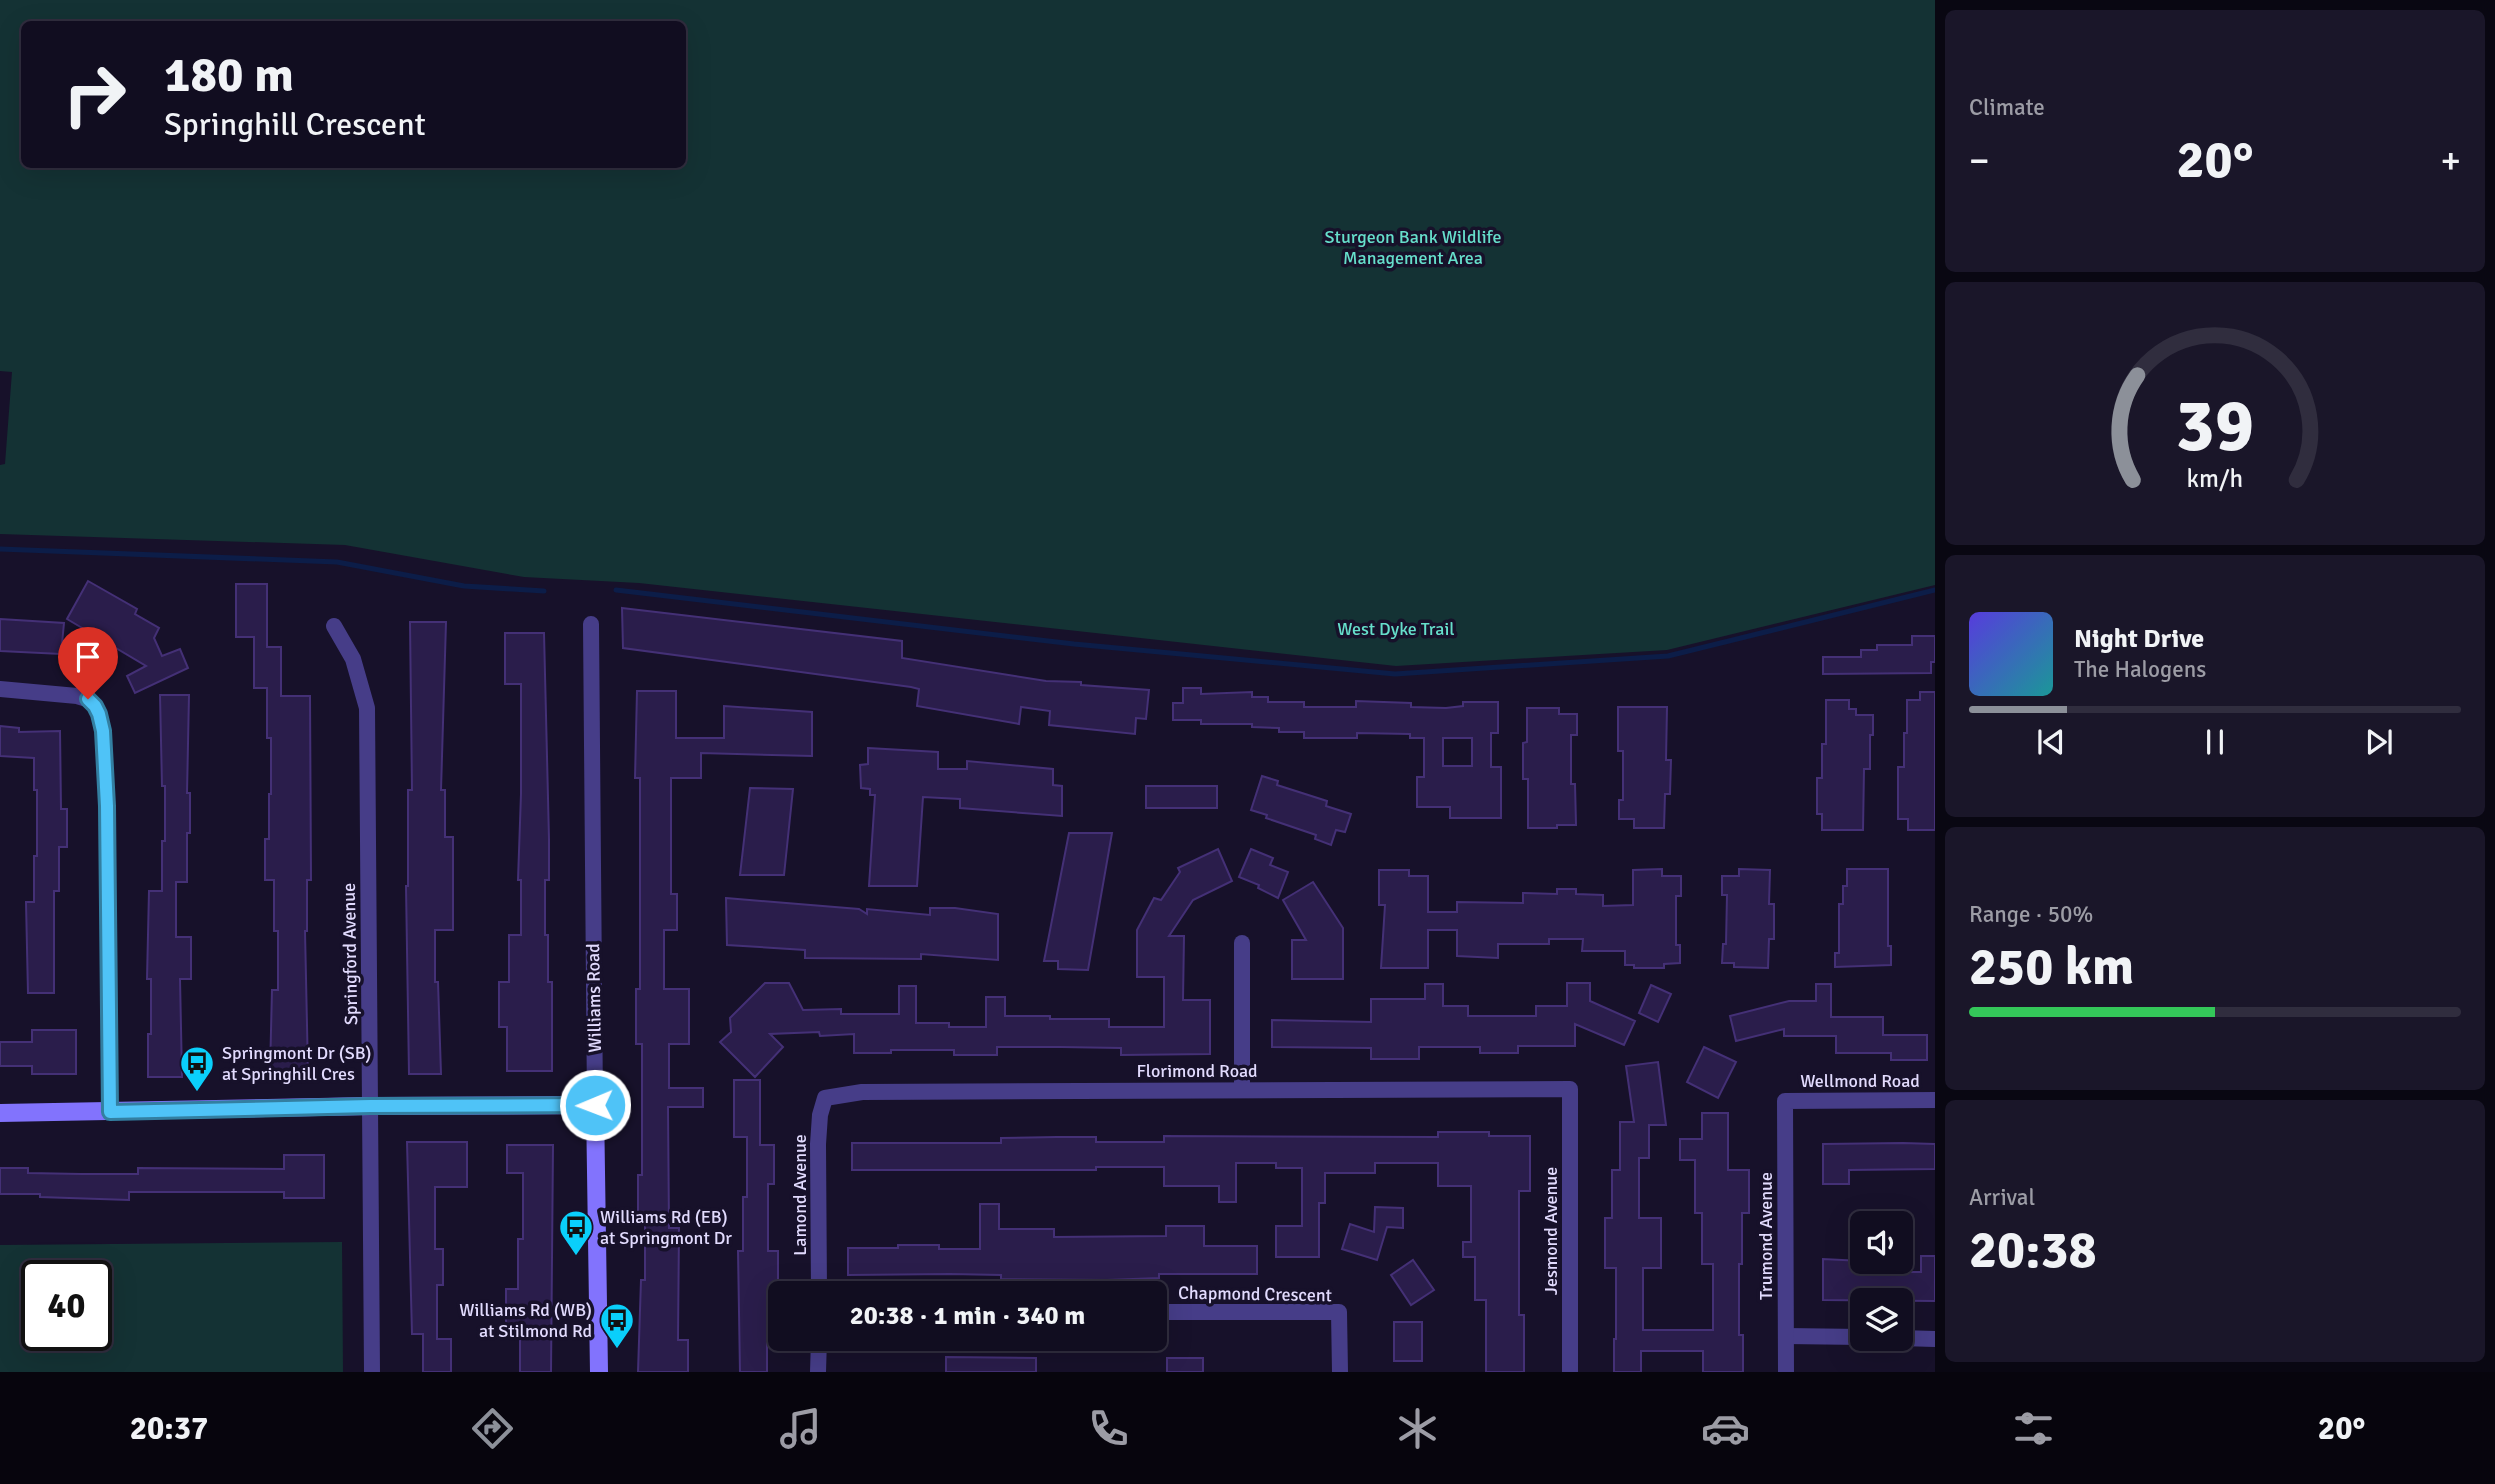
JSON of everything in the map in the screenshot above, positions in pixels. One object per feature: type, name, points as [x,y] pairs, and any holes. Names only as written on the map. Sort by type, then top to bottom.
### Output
[{"type":"street","name":"Williams Road","points":[[591,624],[598,1372]]},
{"type":"street","name":"Springford Avenue","points":[[334,626],[353,659],[367,708],[372,1372]]},
{"type":"street","points":[[0,689],[77,696],[88,699],[99,714],[103,731],[107,806],[110,1112]]},
{"type":"street","points":[[1242,943],[1242,1090]]},
{"type":"street","name":"Florimond Road","points":[[825,1098],[862,1092],[1570,1089]]},
{"type":"street","name":"Jesmond Avenue","points":[[1570,1089],[1570,1372]]},
{"type":"street","name":"Lamond Avenue","points":[[819,1281],[818,1144],[820,1115],[825,1098]]},
{"type":"street","name":"Wellmond Road","points":[[1784,1101],[1935,1100]]},
{"type":"street","name":"Trumond Avenue","points":[[1784,1101],[1786,1372]]},
{"type":"street","points":[[0,1113],[595,1105]]},
{"type":"street","name":"Chapmond Crescent","points":[[1167,1312],[1339,1312],[1340,1372]]},
{"type":"street","points":[[1786,1336],[1850,1337]]},
{"type":"street","points":[[1913,1338],[1935,1339]]},
{"type":"street","points":[[818,1372],[819,1351]]},
{"type":"green space","name":"Sturgeon Bank Wildlife Management Area","points":[[0,0],[1935,0],[1935,585],[1667,650],[1396,666],[639,583],[524,577],[345,545],[0,534],[0,465],[5,464],[12,372],[0,371]]},
{"type":"green space","points":[[342,1242],[343,1372],[0,1372],[0,1245]]},
{"type":"building","points":[[88,581],[137,609],[135,614],[159,628],[154,638],[162,656],[180,649],[188,668],[135,693],[127,676],[146,666],[67,619]]},
{"type":"building","points":[[236,584],[267,584],[267,647],[281,647],[281,696],[310,696],[311,880],[307,880],[305,931],[308,1072],[270,1072],[272,990],[278,990],[278,931],[274,931],[274,880],[265,880],[265,839],[269,839],[271,794],[271,738],[267,738],[267,688],[254,688],[254,637],[236,637]]},
{"type":"building","points":[[622,608],[902,641],[902,658],[1046,681],[1149,690],[1146,719],[1136,718],[1135,734],[1049,725],[1050,711],[1021,707],[1019,724],[917,706],[919,689],[911,687],[623,648]]},
{"type":"building","points":[[0,619],[64,623],[61,654],[0,651]]},
{"type":"building","points":[[410,622],[446,622],[441,790],[445,790],[445,837],[453,837],[453,930],[435,930],[435,982],[438,982],[441,1074],[409,1074],[406,886],[408,790],[412,790]]},
{"type":"building","points":[[505,633],[544,633],[549,839],[549,880],[545,880],[545,935],[548,935],[548,982],[552,982],[552,1071],[507,1071],[507,1027],[499,1027],[499,982],[509,982],[509,935],[521,935],[521,880],[518,880],[521,684],[505,684]]},
{"type":"building","points":[[1912,636],[1935,636],[1935,662],[1931,662],[1931,673],[1823,674],[1823,657],[1861,657],[1861,650],[1877,650],[1877,645],[1912,645]]},
{"type":"building","points":[[1183,688],[1201,688],[1201,694],[1252,692],[1252,697],[1268,697],[1268,702],[1304,702],[1304,707],[1356,707],[1356,701],[1411,703],[1411,707],[1446,708],[1463,706],[1463,702],[1498,702],[1498,733],[1491,733],[1491,767],[1501,767],[1501,818],[1450,818],[1450,807],[1417,807],[1417,777],[1424,777],[1424,738],[1410,738],[1410,734],[1357,733],[1357,738],[1304,738],[1304,732],[1279,732],[1279,728],[1252,727],[1252,724],[1201,724],[1201,720],[1173,720],[1173,703],[1183,703]],"holes":[[[1443,738],[1472,738],[1472,766],[1443,766]]]},
{"type":"building","points":[[637,691],[676,691],[676,738],[724,738],[724,706],[812,712],[812,756],[701,753],[701,778],[671,778],[671,894],[677,894],[677,930],[664,930],[664,989],[689,989],[689,1044],[669,1044],[669,1088],[703,1088],[703,1107],[668,1107],[669,1228],[679,1228],[678,1340],[688,1340],[688,1372],[638,1372],[641,1280],[645,1280],[645,1214],[638,1214],[638,1175],[642,1175],[642,1044],[636,1044],[636,989],[640,989],[640,778],[635,778]]},
{"type":"building","points":[[1920,692],[1935,692],[1935,830],[1908,830],[1908,819],[1898,819],[1898,767],[1904,767],[1907,700],[1920,700]]},
{"type":"building","points":[[160,695],[189,695],[187,793],[190,793],[190,833],[187,833],[187,882],[176,882],[176,937],[191,937],[191,979],[180,979],[182,1077],[148,1077],[148,1034],[151,1034],[151,979],[147,979],[149,891],[162,891],[162,841],[165,841]]},
{"type":"building","points":[[1826,700],[1849,700],[1849,709],[1856,709],[1856,715],[1873,715],[1870,769],[1864,769],[1863,830],[1822,830],[1822,814],[1817,814],[1817,778],[1822,778],[1822,744],[1826,744]]},
{"type":"building","points":[[1618,707],[1667,707],[1666,760],[1671,760],[1670,794],[1665,794],[1664,828],[1634,828],[1634,819],[1619,819],[1619,800],[1623,800],[1623,751],[1618,751]]},
{"type":"building","points":[[1527,708],[1559,708],[1559,714],[1577,714],[1577,735],[1571,735],[1571,784],[1575,784],[1576,825],[1528,828],[1528,779],[1523,779]]},
{"type":"building","points":[[0,726],[19,728],[19,732],[60,731],[61,809],[67,809],[67,847],[59,847],[59,891],[54,891],[54,993],[28,993],[26,902],[34,902],[34,856],[37,856],[34,758],[0,756]]},
{"type":"building","points":[[868,748],[938,752],[938,769],[967,769],[967,761],[1053,769],[1053,785],[1062,786],[1062,816],[960,808],[960,799],[923,797],[917,886],[869,886],[875,795],[870,795],[870,789],[861,788],[860,765],[868,764]]},
{"type":"building","points":[[1262,776],[1278,781],[1277,785],[1327,801],[1326,806],[1351,814],[1345,832],[1336,830],[1331,845],[1315,839],[1316,835],[1251,810]]},
{"type":"building","points":[[1146,786],[1217,786],[1217,808],[1146,808]]},
{"type":"building","points":[[750,788],[793,789],[784,875],[740,875]]},
{"type":"building","points":[[1069,833],[1112,833],[1088,970],[1058,969],[1058,961],[1044,961]]},
{"type":"building","points":[[1218,849],[1232,881],[1193,900],[1169,936],[1184,936],[1183,1000],[1210,1000],[1210,1054],[1121,1055],[1121,1048],[1061,1047],[997,1047],[997,1055],[954,1055],[954,1050],[854,1053],[854,1034],[770,1034],[783,1047],[755,1077],[720,1042],[731,1032],[730,1018],[765,983],[789,983],[803,1010],[841,1009],[841,1014],[899,1014],[899,986],[916,986],[916,1023],[949,1023],[949,1027],[986,1027],[986,997],[1005,997],[1005,1016],[1109,1019],[1109,1027],[1164,1027],[1164,977],[1137,977],[1137,930],[1154,898],[1161,900],[1180,872],[1178,868]]},
{"type":"building","points":[[1251,849],[1273,858],[1270,865],[1288,872],[1278,898],[1258,888],[1259,885],[1239,877]]},
{"type":"building","points":[[1662,869],[1662,876],[1681,876],[1681,896],[1676,896],[1676,945],[1680,945],[1680,963],[1664,964],[1664,968],[1634,968],[1634,965],[1625,965],[1625,951],[1582,951],[1583,939],[1549,939],[1549,944],[1498,944],[1498,958],[1457,956],[1457,930],[1428,930],[1428,968],[1381,968],[1385,905],[1379,905],[1379,870],[1409,870],[1409,876],[1428,876],[1428,912],[1457,912],[1457,902],[1523,903],[1523,893],[1557,894],[1557,889],[1576,889],[1576,894],[1603,895],[1603,906],[1633,905],[1633,870]]},
{"type":"building","points":[[1739,869],[1770,870],[1769,904],[1774,904],[1774,939],[1769,939],[1768,968],[1734,967],[1734,963],[1722,963],[1723,944],[1726,944],[1727,895],[1722,895],[1722,876],[1739,876]]},
{"type":"building","points":[[1847,869],[1888,869],[1888,946],[1891,946],[1891,965],[1835,967],[1835,953],[1839,953],[1839,904],[1843,904]]},
{"type":"building","points":[[1313,882],[1343,928],[1343,979],[1292,979],[1292,940],[1306,940],[1283,900]]},
{"type":"building","points":[[726,898],[859,909],[867,914],[867,909],[930,915],[930,908],[955,908],[998,914],[998,960],[921,954],[921,959],[805,958],[805,950],[727,945]]},
{"type":"building","points":[[1567,983],[1590,983],[1590,1001],[1635,1021],[1624,1045],[1575,1024],[1575,1046],[1518,1046],[1518,1053],[1480,1053],[1480,1047],[1419,1047],[1419,1059],[1371,1059],[1371,1048],[1272,1047],[1272,1020],[1371,1022],[1371,999],[1425,999],[1425,984],[1443,984],[1443,1006],[1468,1006],[1468,1016],[1536,1016],[1536,1006],[1567,1006]]},
{"type":"building","points":[[1816,984],[1831,984],[1831,1017],[1883,1017],[1883,1035],[1927,1035],[1927,1060],[1891,1060],[1891,1053],[1836,1053],[1836,1036],[1784,1036],[1784,1029],[1736,1041],[1730,1016],[1789,1001],[1816,1001]]},
{"type":"building","points":[[1651,985],[1671,994],[1658,1022],[1639,1013]]},
{"type":"building","points":[[32,1030],[76,1030],[76,1074],[32,1074],[32,1066],[0,1066],[0,1042],[32,1042]]},
{"type":"building","points":[[1704,1047],[1736,1062],[1718,1098],[1687,1082]]},
{"type":"building","points":[[1658,1062],[1666,1125],[1649,1125],[1649,1158],[1639,1158],[1639,1218],[1661,1218],[1661,1268],[1643,1268],[1643,1330],[1713,1330],[1713,1264],[1702,1264],[1702,1213],[1695,1213],[1695,1160],[1680,1160],[1680,1139],[1702,1139],[1702,1113],[1728,1113],[1728,1170],[1749,1170],[1749,1213],[1742,1213],[1742,1264],[1739,1264],[1739,1335],[1743,1335],[1743,1372],[1703,1372],[1703,1351],[1641,1351],[1641,1372],[1614,1372],[1616,1268],[1605,1268],[1605,1218],[1612,1218],[1612,1170],[1620,1170],[1620,1122],[1634,1122],[1626,1066]]},
{"type":"building","points":[[734,1080],[760,1080],[760,1145],[774,1145],[774,1184],[768,1184],[768,1251],[778,1251],[778,1281],[768,1281],[767,1372],[740,1372],[738,1251],[743,1251],[743,1197],[747,1197],[747,1137],[734,1137]]},
{"type":"building","points":[[1438,1132],[1489,1132],[1489,1136],[1530,1136],[1530,1191],[1519,1191],[1519,1315],[1524,1315],[1524,1372],[1486,1372],[1486,1300],[1475,1300],[1475,1257],[1463,1257],[1463,1242],[1471,1242],[1471,1186],[1438,1186],[1438,1163],[1375,1163],[1375,1173],[1325,1173],[1325,1203],[1319,1203],[1319,1257],[1276,1257],[1276,1226],[1302,1226],[1302,1168],[1276,1168],[1276,1163],[1236,1163],[1236,1202],[1219,1202],[1219,1186],[1164,1186],[1164,1167],[1096,1167],[1096,1170],[852,1170],[852,1143],[1001,1143],[1001,1138],[1057,1137],[1096,1137],[1096,1142],[1164,1142],[1164,1136],[1438,1137]]},
{"type":"building","points":[[407,1142],[467,1142],[467,1187],[435,1187],[435,1249],[443,1249],[443,1285],[437,1285],[437,1339],[451,1339],[451,1372],[423,1372],[423,1334],[412,1334]]},
{"type":"building","points":[[1823,1144],[1935,1144],[1935,1169],[1849,1170],[1849,1184],[1823,1184]]},
{"type":"building","points":[[507,1145],[553,1145],[551,1372],[520,1372],[520,1332],[506,1332],[506,1289],[518,1289],[518,1239],[523,1239],[523,1173],[507,1173]]},
{"type":"building","points":[[284,1155],[324,1155],[324,1198],[284,1198],[284,1192],[129,1192],[129,1200],[0,1194],[0,1168],[28,1168],[28,1173],[81,1174],[138,1174],[138,1168],[284,1169]]},
{"type":"building","points":[[980,1204],[999,1204],[999,1229],[1054,1229],[1054,1237],[1166,1236],[1166,1226],[1204,1226],[1204,1246],[1257,1246],[1257,1274],[1159,1274],[1159,1278],[1107,1280],[1001,1279],[1001,1275],[950,1274],[848,1275],[848,1248],[939,1245],[939,1249],[980,1249]]},
{"type":"building","points":[[1375,1207],[1403,1208],[1403,1228],[1387,1227],[1377,1260],[1342,1249],[1350,1224],[1374,1232]]},
{"type":"building","points":[[1921,1256],[1935,1256],[1935,1301],[1913,1301],[1913,1288],[1850,1288],[1850,1300],[1823,1300],[1823,1259],[1850,1260],[1850,1274],[1921,1272]]},
{"type":"building","points":[[1413,1260],[1434,1290],[1411,1305],[1391,1275]]},
{"type":"building","points":[[1394,1322],[1422,1322],[1422,1361],[1394,1361]]},
{"type":"building","points":[[946,1357],[1036,1358],[1036,1372],[946,1372]]},
{"type":"building","points":[[1167,1358],[1203,1358],[1203,1372],[1167,1372]]},
{"type":"waterway","points":[[0,549],[337,562],[464,586],[544,591]]},
{"type":"waterway","points":[[616,590],[1074,644],[1395,674],[1668,656],[1935,590]]},
{"type":"place","name":"Springmont Dr (SB) at Springhill Cres","points":[[197,1093]]},
{"type":"place","name":"Williams Rd (EB) at Springmont Dr","points":[[576,1257]]},
{"type":"place","name":"Williams Rd (WB) at Stilmond Rd","points":[[617,1350]]},
{"type":"route","points":[[88,699],[99,714],[103,731],[107,806],[110,1112],[370,1106],[595,1105]]},
{"type":"park label","name":"West Dyke Trail","points":[[1396,629]]}]
